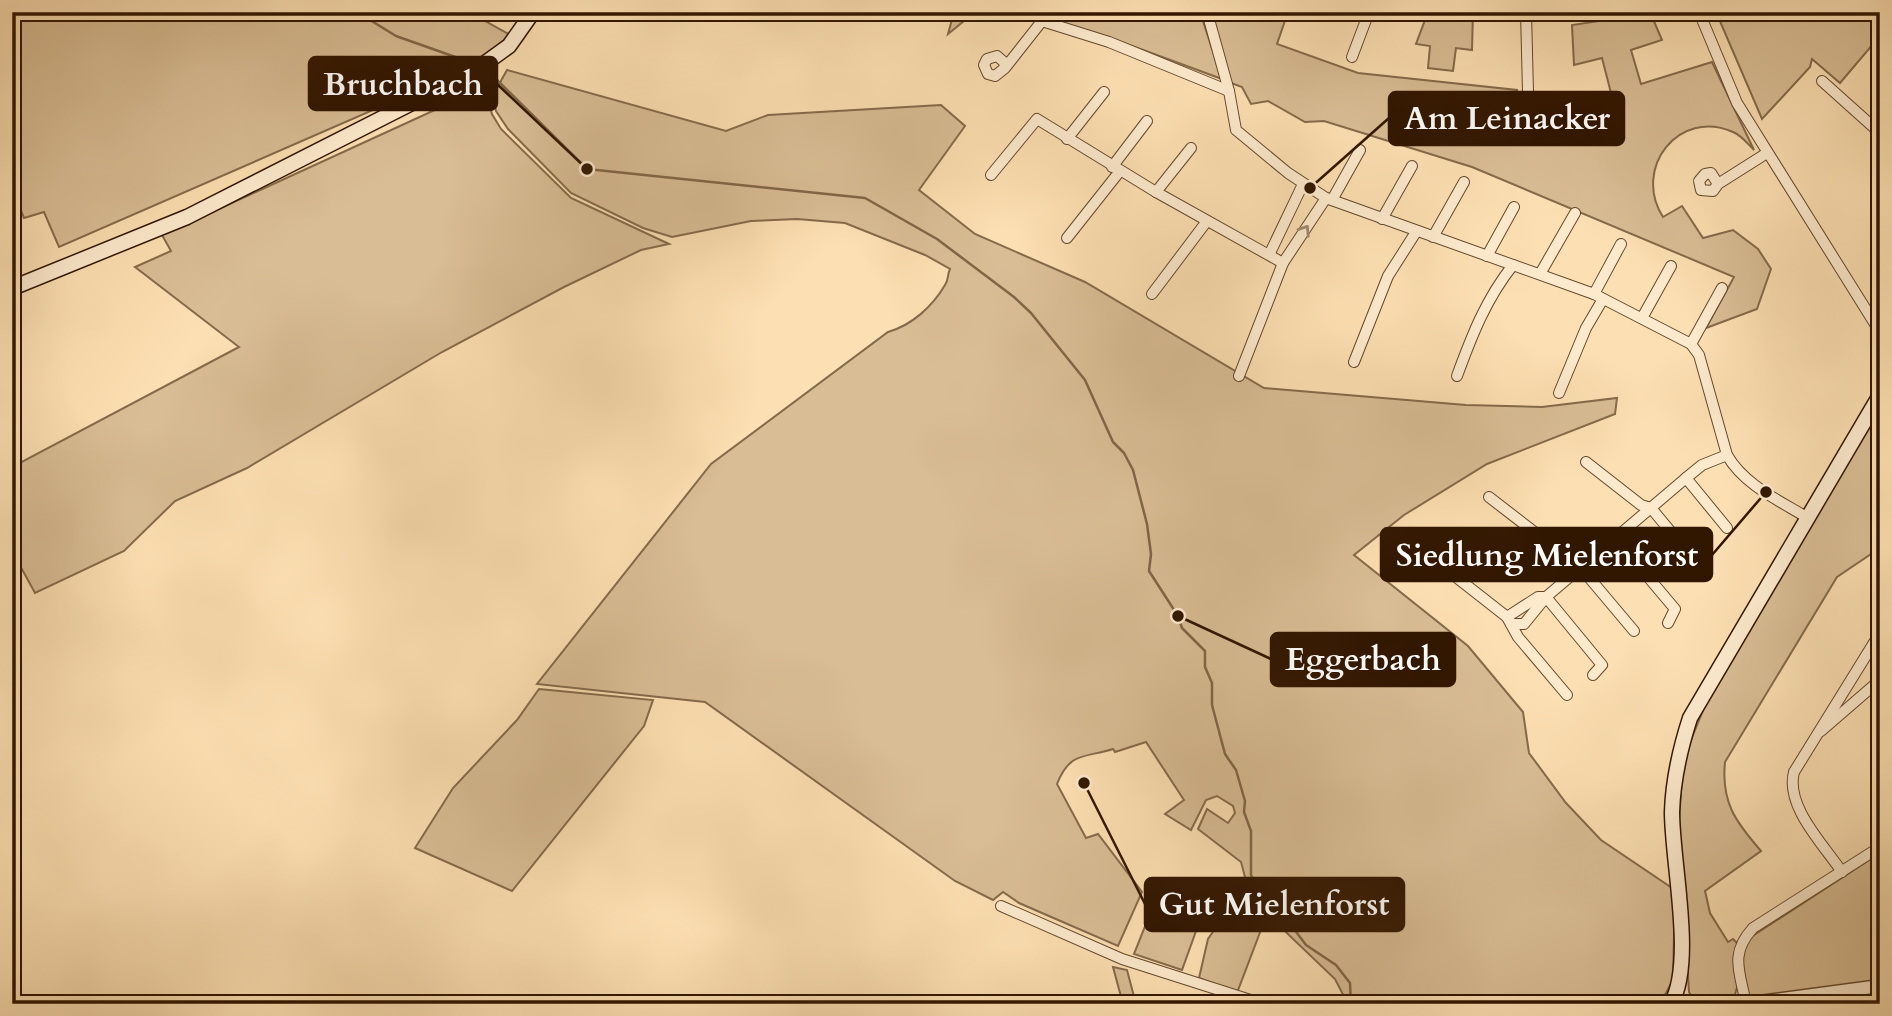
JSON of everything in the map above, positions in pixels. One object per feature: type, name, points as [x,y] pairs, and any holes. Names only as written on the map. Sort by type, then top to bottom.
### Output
[{"type":"main road","points":[[12,288],[187,217],[473,72],[509,46],[533,12]]},
{"type":"main road","points":[[1673,1003],[1680,980],[1681,961],[1672,814],[1675,772],[1681,744],[1690,718],[1880,395]]},
{"type":"street","points":[[1207,12],[1229,91],[1236,130],[1303,184],[1329,199],[1599,297],[1691,344],[1699,355],[1727,455],[1734,467],[1748,481],[1808,518]]},
{"type":"street","points":[[1352,57],[1369,12]]},
{"type":"street","points":[[1526,12],[1528,92]]},
{"type":"street","points":[[1699,12],[1737,103],[1880,332]]},
{"type":"street","points":[[1004,68],[1042,21],[1109,42],[1229,91]]},
{"type":"street","points":[[1822,81],[1879,130]]},
{"type":"street","points":[[1067,139],[1104,92]]},
{"type":"street","points":[[991,175],[1037,119],[1116,169],[1283,263]]},
{"type":"street","points":[[1067,238],[1147,121]]},
{"type":"street","points":[[1156,192],[1191,148]]},
{"type":"street","points":[[1239,376],[1283,263],[1360,150]]},
{"type":"street","points":[[1718,184],[1767,153]]},
{"type":"street","points":[[1382,219],[1412,166]]},
{"type":"street","points":[[1433,237],[1464,182]]},
{"type":"street","points":[[1269,253],[1303,184]]},
{"type":"street","points":[[1487,256],[1514,207]]},
{"type":"street","points":[[1540,274],[1575,213]]},
{"type":"street","points":[[1152,294],[1207,221]]},
{"type":"street","points":[[1354,362],[1388,276],[1416,232]]},
{"type":"street","points":[[1559,393],[1621,244]]},
{"type":"street","points":[[1457,376],[1480,314],[1495,287],[1513,265]]},
{"type":"street","points":[[1642,318],[1671,266]]},
{"type":"street","points":[[1691,344],[1721,288]]},
{"type":"street","points":[[1509,620],[1524,624],[1546,597],[1686,478],[1703,465],[1727,455]]},
{"type":"street","points":[[1586,462],[1641,505],[1651,508],[1701,568]]},
{"type":"street","points":[[1686,478],[1727,528]]},
{"type":"street","points":[[1489,497],[1581,568],[1634,631]]},
{"type":"street","points":[[1616,539],[1675,609],[1668,623]]},
{"type":"street","points":[[1414,544],[1509,620],[1518,637],[1567,695]]},
{"type":"street","points":[[1509,620],[1538,597],[1546,597]]},
{"type":"street","points":[[1546,597],[1602,664],[1593,675]]},
{"type":"street","points":[[1842,872],[1794,800],[1791,786],[1794,772],[1877,641]]},
{"type":"street","points":[[1818,734],[1880,680]]},
{"type":"street","points":[[1880,847],[1753,928],[1740,942],[1737,958],[1745,1004],[1880,986]]},
{"type":"street","points":[[1001,906],[1122,959],[1263,1004]]},
{"type":"shaded area","points":[[12,12],[469,12],[510,35],[474,66],[59,247],[44,212],[24,218],[12,187]]},
{"type":"shaded area","points":[[954,12],[975,12],[948,34]]},
{"type":"shaded area","points":[[1014,12],[1200,12],[1222,79],[1105,36]]},
{"type":"shaded area","points":[[1221,12],[1288,12],[1277,44],[1358,73],[1517,90],[1518,115],[1543,112],[1611,93],[1602,58],[1574,65],[1572,25],[1620,18],[1620,12],[1650,12],[1662,40],[1631,50],[1641,84],[1712,62],[1754,150],[1736,133],[1713,127],[1695,128],[1679,135],[1666,147],[1657,162],[1653,180],[1655,198],[1663,217],[1682,206],[1703,238],[1733,230],[1758,249],[1771,269],[1757,309],[1706,328],[1734,277],[1472,167],[1324,121],[1305,122],[1268,101],[1251,104],[1242,87],[1231,83],[1210,16],[1219,18]]},
{"type":"shaded area","points":[[1428,12],[1473,12],[1472,50],[1456,48],[1453,71],[1428,68],[1430,46],[1416,44]]},
{"type":"shaded area","points":[[1716,12],[1880,12],[1880,36],[1840,83],[1812,59],[1810,67],[1762,119]]},
{"type":"shaded area","points":[[507,70],[726,131],[768,115],[941,105],[965,126],[919,190],[975,234],[1085,282],[1264,388],[1466,405],[1542,407],[1617,398],[1615,414],[1487,464],[1404,515],[1354,555],[1468,646],[1523,712],[1529,753],[1566,803],[1601,840],[1675,890],[1673,980],[1660,1004],[1348,1004],[1335,979],[1267,914],[1237,993],[1199,978],[1208,939],[1226,913],[1225,907],[1245,877],[1241,862],[1198,829],[1207,809],[1228,823],[1235,813],[1233,806],[1217,796],[1206,800],[1191,830],[1165,814],[1184,800],[1146,742],[1115,752],[1113,749],[1079,758],[1067,766],[1057,784],[1086,838],[1098,834],[1142,892],[1118,946],[1019,903],[1003,892],[993,900],[955,881],[705,702],[537,684],[711,464],[888,332],[921,314],[940,293],[950,269],[925,255],[845,223],[797,219],[751,221],[672,237],[643,228],[571,193],[508,129],[496,111],[493,95]]},
{"type":"shaded area","points":[[485,87],[492,114],[501,129],[571,198],[669,244],[641,250],[564,287],[442,352],[247,468],[175,501],[124,551],[35,593],[12,551],[12,467],[239,347],[135,267],[171,251],[162,235]]},
{"type":"shaded area","points":[[1880,407],[1880,548],[1837,577],[1725,762],[1725,789],[1732,810],[1761,851],[1705,891],[1710,913],[1728,942],[1733,939],[1738,944],[1738,984],[1733,1001],[1695,1004],[1689,992],[1679,824],[1683,760],[1706,703]]},
{"type":"shaded area","points":[[539,689],[653,700],[644,726],[512,891],[415,848],[453,788],[517,720]]},
{"type":"shaded area","points":[[1880,853],[1880,981],[1751,999],[1746,995],[1742,952],[1748,939]]},
{"type":"shaded area","points":[[1156,899],[1174,910],[1172,913],[1196,931],[1182,970],[1134,954]]},
{"type":"shaded area","points":[[1113,967],[1127,970],[1136,1004],[1123,1004]]},
{"type":"waterway","points":[[357,12],[396,36],[461,59]]},
{"type":"waterway","points":[[489,72],[587,169],[865,198],[937,239],[1031,313],[1085,380],[1113,442],[1124,453],[1133,470],[1147,524],[1151,554],[1149,571],[1178,616],[1182,628],[1205,651],[1205,667],[1212,683],[1212,705],[1225,754],[1236,770],[1245,801],[1244,812],[1251,831],[1251,875],[1261,896],[1273,901],[1306,945],[1336,965],[1350,983],[1351,1004]]},
{"type":"place","name":"Bruchbach","points":[[587,169]]},
{"type":"place","name":"Am Leinacker","points":[[1310,188]]},
{"type":"place","name":"Siedlung Mielenforst","points":[[1766,492]]},
{"type":"place","name":"Eggerbach","points":[[1178,616]]},
{"type":"place","name":"Gut Mielenforst","points":[[1084,783]]}]
